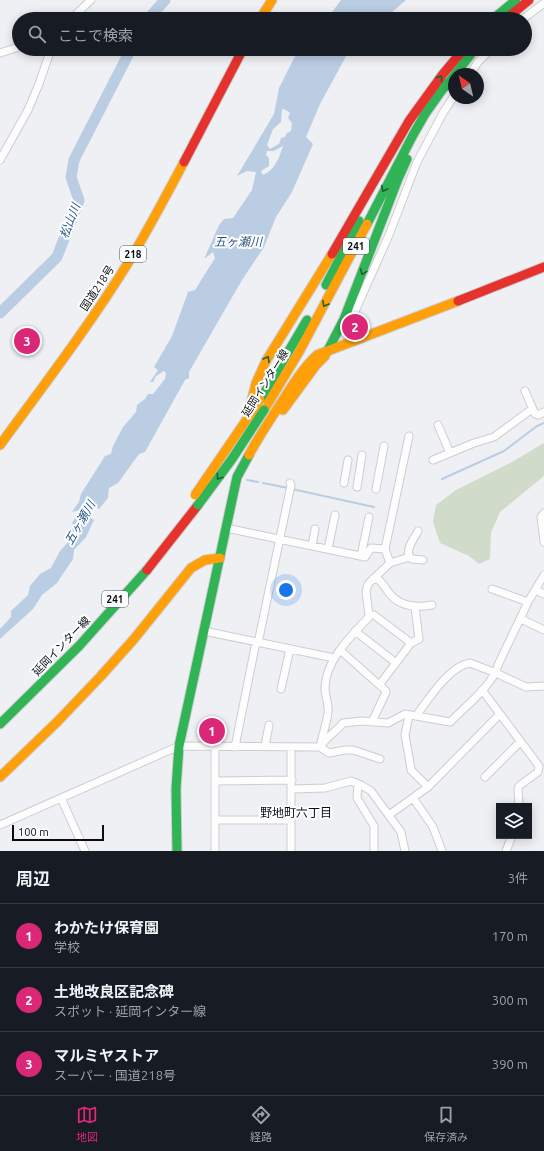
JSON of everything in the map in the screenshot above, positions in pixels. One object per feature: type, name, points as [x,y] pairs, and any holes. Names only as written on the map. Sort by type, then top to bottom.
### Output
[{"type":"main road","points":[[264,12],[272,0]]},
{"type":"main road","points":[[502,12],[516,0]]},
{"type":"main road","points":[[514,12],[529,0]]},
{"type":"main road","name":"国道218号","points":[[0,445],[75,344],[128,263],[154,218],[239,56]]},
{"type":"main road","name":"延岡インター線","points":[[28,697],[80,640],[166,537],[229,447],[260,400],[323,292],[418,109],[458,56]]},
{"type":"main road","name":"延岡インター線","points":[[0,724],[83,642],[120,601],[170,542],[232,459],[299,352],[328,299],[412,135],[447,83],[469,56]]},
{"type":"main road","name":"241","points":[[326,353],[344,319],[401,172],[425,122],[447,83]]},
{"type":"main road","name":"241","points":[[237,477],[237,463],[256,383],[260,373],[333,253],[391,150],[418,109]]},
{"type":"main road","points":[[177,851],[176,789],[179,746],[237,477],[258,438],[308,363],[317,355],[326,353],[349,342],[544,267]]},
{"type":"main road","points":[[0,777],[36,744],[113,664],[191,568],[199,562],[209,558],[220,558]]},
{"type":"street","points":[[78,12],[91,0]]},
{"type":"street","points":[[532,12],[544,3]]},
{"type":"street","points":[[0,53],[12,49]]},
{"type":"street","points":[[0,160],[28,110],[39,84],[48,56]]},
{"type":"street","points":[[474,68],[484,56]]},
{"type":"street","points":[[365,337],[355,313],[356,309],[417,162],[442,113],[448,104]]},
{"type":"street","points":[[524,391],[535,414],[538,415],[544,412]]},
{"type":"street","points":[[434,460],[474,443],[494,437],[532,409]]},
{"type":"street","points":[[438,425],[450,453]]},
{"type":"street","points":[[390,563],[386,549],[409,436]]},
{"type":"street","points":[[376,489],[384,446]]},
{"type":"street","points":[[356,487],[362,455]]},
{"type":"street","points":[[344,483],[348,460]]},
{"type":"street","points":[[235,747],[291,485],[290,483]]},
{"type":"street","points":[[544,513],[541,517],[544,542]]},
{"type":"street","points":[[328,550],[335,515]]},
{"type":"street","points":[[361,556],[369,517]]},
{"type":"street","points":[[226,528],[365,557],[371,548],[386,549]]},
{"type":"street","points":[[312,546],[315,529]]},
{"type":"street","points":[[418,531],[408,548],[409,556],[412,559],[423,560]]},
{"type":"street","points":[[320,747],[328,712],[325,688],[328,673],[334,658],[355,631],[370,615],[366,587],[390,563],[409,556]]},
{"type":"street","points":[[320,747],[324,740],[336,731],[343,723],[353,721],[388,723],[405,714],[450,722],[482,690],[496,673],[498,665],[528,602],[544,575]]},
{"type":"street","points":[[373,579],[380,580],[395,599],[401,603],[415,607],[432,605]]},
{"type":"street","points":[[492,589],[528,602]]},
{"type":"street","points":[[536,590],[544,594]]},
{"type":"street","points":[[380,684],[411,643],[419,639],[415,607]]},
{"type":"street","points":[[370,615],[374,615],[411,643]]},
{"type":"street","points":[[521,619],[544,630]]},
{"type":"street","points":[[204,631],[334,658]]},
{"type":"street","points":[[355,631],[396,663]]},
{"type":"street","points":[[281,689],[290,650]]},
{"type":"street","points":[[340,650],[380,684],[386,692],[372,722]]},
{"type":"street","points":[[428,787],[411,770],[405,736],[413,716],[453,672],[462,665],[470,663],[526,687],[544,686]]},
{"type":"street","points":[[482,690],[539,766],[538,772],[519,786],[519,803]]},
{"type":"street","points":[[389,815],[428,787],[500,714]]},
{"type":"street","points":[[265,746],[269,725]]},
{"type":"street","points":[[485,777],[520,742]]},
{"type":"street","points":[[0,825],[179,746],[320,747],[329,753],[354,750],[380,759]]},
{"type":"street","points":[[215,747],[215,851]]},
{"type":"street","points":[[291,747],[291,851]]},
{"type":"street","points":[[215,781],[292,780]]},
{"type":"street","points":[[292,789],[325,788],[352,781],[371,791],[401,832],[406,851]]},
{"type":"street","points":[[358,784],[357,798],[374,826],[374,851]]},
{"type":"street","points":[[61,798],[85,851]]},
{"type":"street","points":[[413,798],[433,827],[442,851]]},
{"type":"street","points":[[216,820],[291,820]]},
{"type":"street","points":[[506,851],[511,839]]},
{"type":"green space","points":[[544,443],[544,476],[500,512],[491,533],[490,559],[479,564],[469,556],[440,543],[433,522],[436,505],[456,490],[512,462]]},
{"type":"water","points":[[341,0],[406,0],[392,12],[332,12]]},
{"type":"water","name":"五ヶ瀬川","points":[[296,56],[346,56],[320,104],[306,137],[313,144],[292,192],[276,217],[264,247],[242,280],[189,372],[189,378],[185,380],[145,452],[139,454],[118,483],[109,488],[108,498],[99,509],[95,507],[89,517],[94,520],[86,537],[74,550],[73,559],[57,583],[42,595],[33,609],[0,639],[0,629],[11,617],[11,611],[28,595],[30,586],[40,574],[51,568],[60,551],[69,541],[68,535],[74,527],[72,523],[80,510],[72,512],[79,502],[81,494],[105,456],[111,454],[113,446],[123,427],[136,412],[137,405],[145,399],[148,394],[153,394],[165,379],[166,373],[164,371],[156,376],[153,382],[150,382],[158,370],[154,367],[172,336],[188,292],[195,290],[215,258],[213,252],[204,259],[219,225],[224,219],[233,218],[252,190],[256,172],[247,171],[237,176],[274,114],[279,88]],"holes":[[[282,109],[290,113],[288,118],[292,123],[291,131],[287,133],[285,137],[281,138],[279,144],[270,149],[267,145],[273,129],[281,122]],[[283,146],[274,167],[263,175],[261,171],[269,166],[269,158],[266,155],[267,151],[274,151]]]},
{"type":"waterway","name":"松山川","points":[[154,12],[165,0]]},
{"type":"waterway","name":"松山川","points":[[0,313],[57,257],[79,200],[71,177],[74,160],[127,56]]},
{"type":"waterway","points":[[442,479],[504,451],[537,426],[544,423]]},
{"type":"waterway","points":[[247,480],[258,482]]},
{"type":"waterway","points":[[263,483],[288,488]]},
{"type":"waterway","points":[[292,489],[374,507]]},
{"type":"traffic: fast","points":[[501,12],[516,0]]},
{"type":"traffic: fast","points":[[445,87],[469,56]]},
{"type":"traffic: fast","points":[[367,224],[413,135],[425,114],[447,83]]},
{"type":"traffic: fast","points":[[327,352],[344,319],[407,159]]},
{"type":"traffic: fast","points":[[326,285],[359,221]]},
{"type":"traffic: fast","points":[[260,400],[307,320]]},
{"type":"traffic: fast","points":[[198,505],[232,459],[264,410]]},
{"type":"traffic: fast","points":[[177,851],[176,789],[179,746],[237,477],[249,455]]},
{"type":"traffic: fast","points":[[0,724],[79,646],[147,570]]},
{"type":"traffic: slow","points":[[264,12],[272,0]]},
{"type":"traffic: slow","points":[[0,445],[98,310],[143,238],[184,162]]},
{"type":"traffic: slow","points":[[264,410],[299,352],[367,224]]},
{"type":"traffic: slow","points":[[248,415],[256,383],[266,361],[332,254]]},
{"type":"traffic: slow","points":[[249,455],[294,382],[317,355],[458,301]]},
{"type":"traffic: slow","points":[[283,410],[316,365],[325,356]]},
{"type":"traffic: slow","points":[[195,495],[260,400]]},
{"type":"traffic: slow","points":[[0,777],[58,721],[100,677],[134,639],[191,568],[205,560],[220,558]]},
{"type":"traffic: jam","points":[[514,12],[529,0]]},
{"type":"traffic: jam","points":[[184,162],[239,56]]},
{"type":"traffic: jam","points":[[332,254],[409,121],[443,74],[458,56]]},
{"type":"traffic: jam","points":[[458,301],[544,267]]},
{"type":"traffic: jam","points":[[147,570],[198,505]]},
{"type":"place","name":"土地改良区記念碑","points":[[355,327]]},
{"type":"place","name":"マルミヤストア","points":[[27,341]]},
{"type":"place","name":"わかたけ保育園","points":[[212,731]]},
{"type":"district","name":"野地町六丁目","points":[[296,813]]}]
